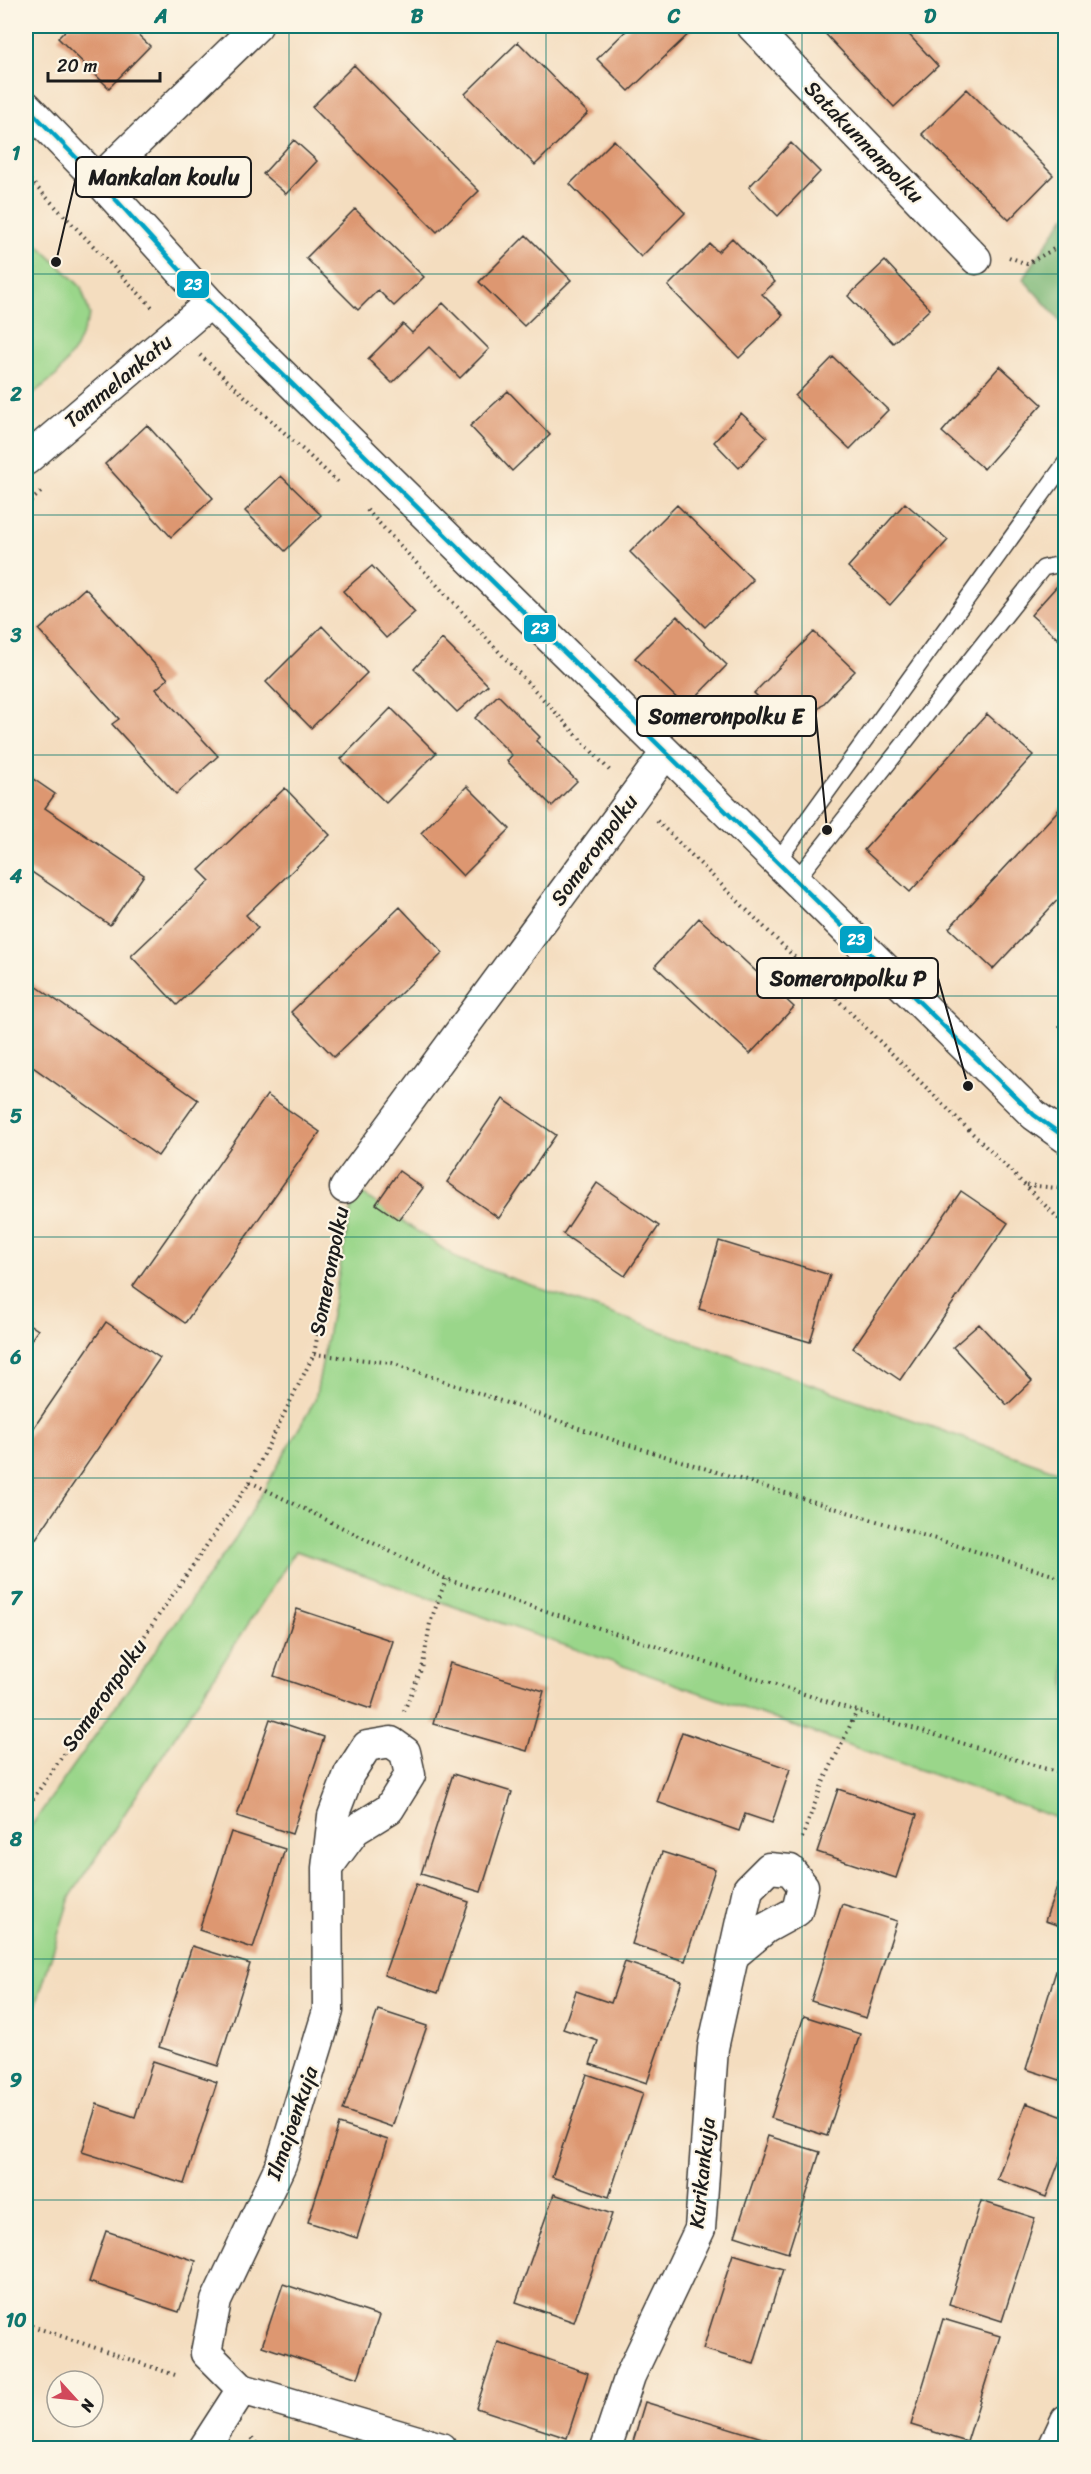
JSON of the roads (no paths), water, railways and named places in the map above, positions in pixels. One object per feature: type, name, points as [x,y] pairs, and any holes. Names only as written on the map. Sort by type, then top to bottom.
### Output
[{"type":"street","points":[[98,180],[257,26]]},
{"type":"street","name":"Satakunnanpolku","points":[[752,26],[976,259]]},
{"type":"street","points":[[26,106],[98,180],[210,303],[665,754],[1034,1115],[1065,1138]]},
{"type":"street","name":"Tammelankatu","points":[[26,460],[210,303]]},
{"type":"street","name":"Someronpolku","points":[[345,1188],[665,754]]},
{"type":"street","name":"Ilmajoenkuja","points":[[242,2389],[206,2353],[216,2301],[281,2164],[328,2011],[327,1868],[333,1816],[349,1774],[367,1746],[391,1742],[405,1752],[410,1775],[389,1809],[355,1830],[327,1868]]},
{"type":"street","name":"Kurikankuja","points":[[606,2448],[630,2376],[700,2229],[713,2048],[748,1889],[769,1868],[790,1870],[803,1886],[797,1911],[766,1928],[735,1954]]},
{"type":"street","points":[[204,2448],[242,2389],[441,2448]]},
{"type":"street","points":[[1053,2448],[1065,2420]]},
{"type":"lane","points":[[786,872],[1065,462]]},
{"type":"lane","points":[[786,872],[1043,568],[1065,563]]},
{"type":"place","name":"Mankalan koulu","points":[[56,262]]},
{"type":"place","name":"Someronpolku E","points":[[827,830]]},
{"type":"place","name":"Someronpolku P","points":[[968,1086]]}]
